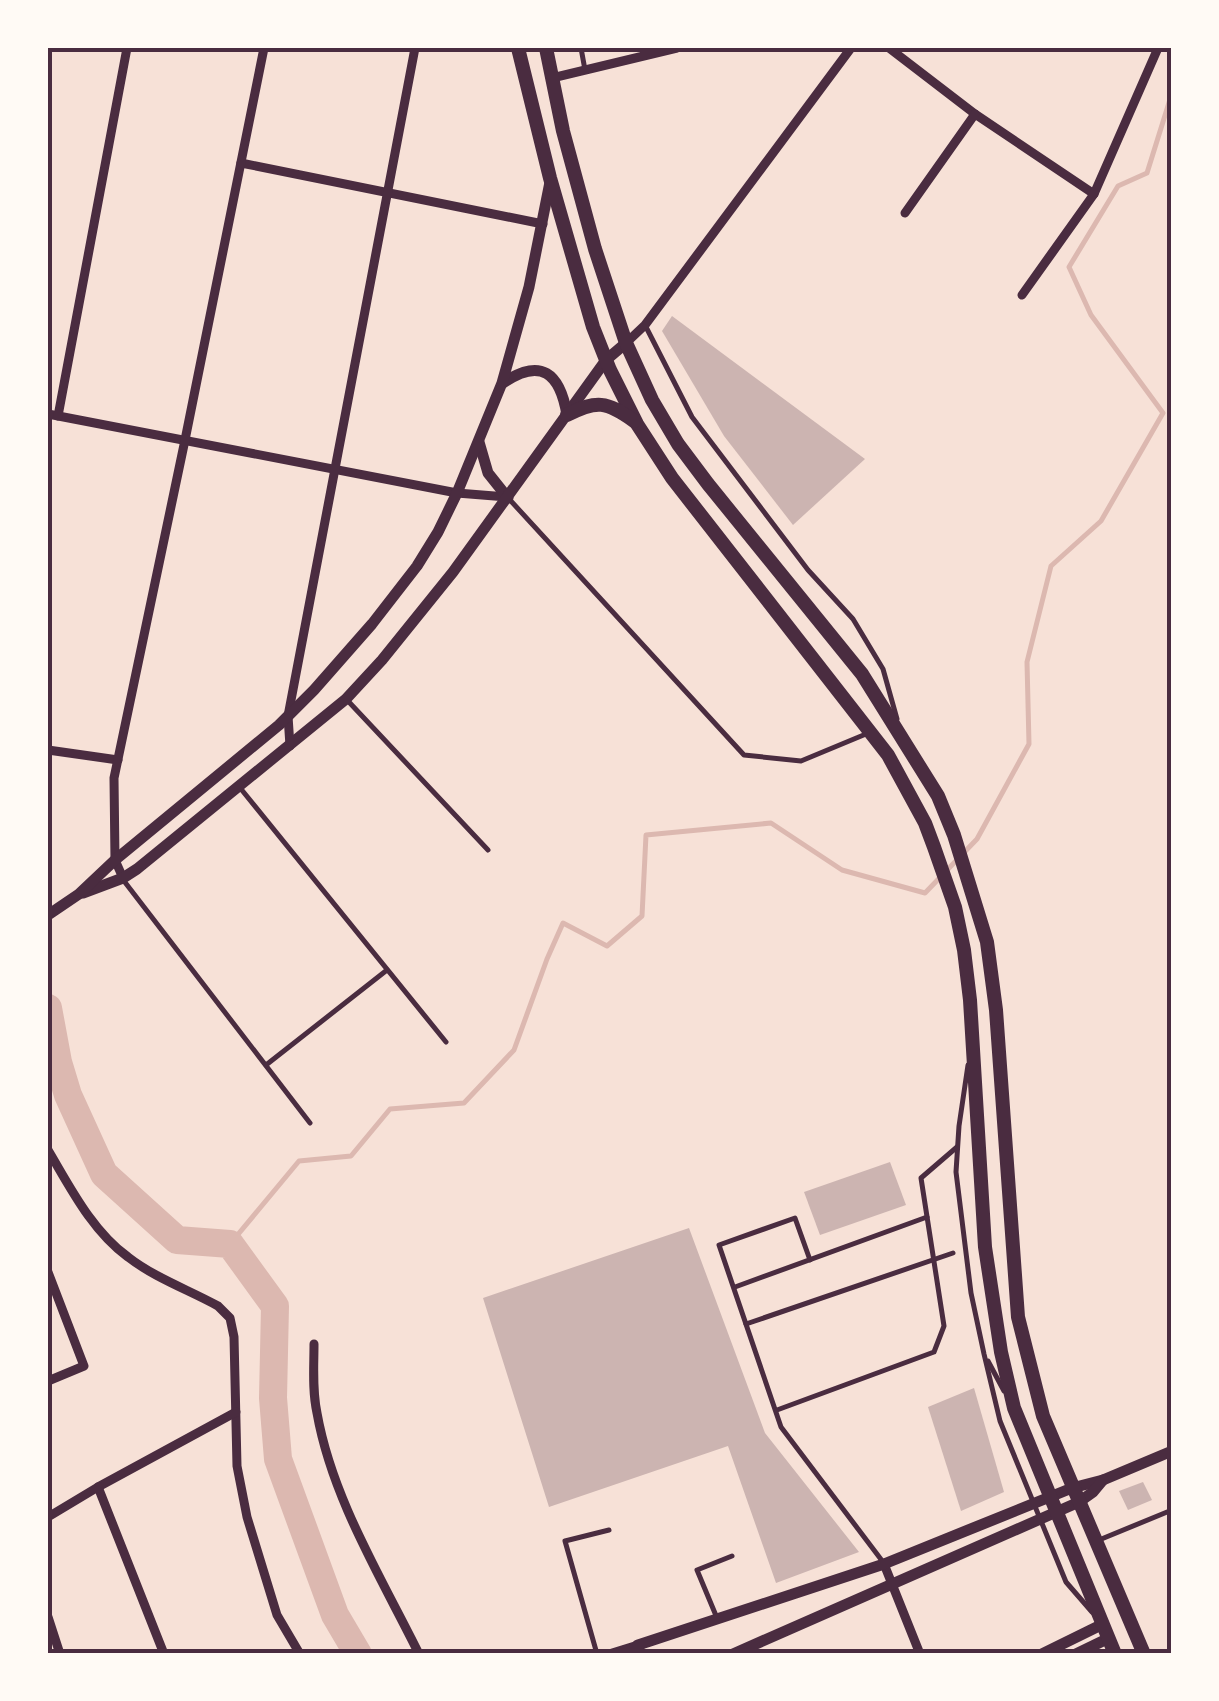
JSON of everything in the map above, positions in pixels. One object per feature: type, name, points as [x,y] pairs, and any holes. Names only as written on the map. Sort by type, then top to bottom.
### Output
[{"type":"main road","points":[[518,48],[593,326],[638,424],[672,478],[888,755],[934,846],[955,907],[964,950],[985,1247],[1001,1352],[1014,1408],[1115,1654]]},
{"type":"main road","points":[[546,48],[563,132],[595,249],[626,343],[652,400],[678,444],[862,674],[938,796],[954,835],[987,942],[996,1010],[1018,1318],[1043,1416],[1144,1654]]},
{"type":"main road","points":[[567,415],[597,403],[616,408],[638,424]]},
{"type":"street","points":[[127,48],[52,414],[456,493],[508,498]]},
{"type":"street","points":[[122,878],[115,860],[114,778],[264,48]]},
{"type":"street","points":[[290,746],[288,716],[414,48]]},
{"type":"street","points":[[552,78],[678,48]]},
{"type":"street","points":[[79,894],[122,878],[346,699],[430,600],[606,360],[646,325],[851,48]]},
{"type":"street","points":[[888,48],[975,114],[1094,194]]},
{"type":"street","points":[[1022,295],[1094,194],[1154,50]]},
{"type":"street","points":[[906,213],[975,114]]},
{"type":"street","points":[[241,163],[542,224]]},
{"type":"street","points":[[51,912],[79,894],[288,716],[394,597],[427,549],[456,493],[502,383],[516,340],[550,178]]},
{"type":"street","points":[[502,383],[524,370],[544,372],[559,386],[567,415]]},
{"type":"street","points":[[479,442],[486,468],[508,498]]},
{"type":"street","points":[[48,750],[118,760]]},
{"type":"street","points":[[48,1150],[85,1211],[126,1257],[218,1306],[230,1318],[234,1338],[237,1466],[247,1516],[277,1615],[300,1654]]},
{"type":"street","points":[[48,1272],[84,1366],[48,1380]]},
{"type":"street","points":[[314,1344],[314,1395],[324,1448],[352,1518],[419,1654]]},
{"type":"street","points":[[48,1517],[236,1412]]},
{"type":"street","points":[[733,1654],[1056,1512],[1103,1480],[1172,1450]]},
{"type":"street","points":[[98,1487],[164,1654]]},
{"type":"street","points":[[609,1654],[639,1649],[717,1618],[884,1564],[1050,1497],[1076,1495]]},
{"type":"street","points":[[884,1564],[920,1654]]},
{"type":"street","points":[[48,1617],[60,1654]]},
{"type":"street","points":[[1042,1654],[1106,1631]]},
{"type":"street","points":[[1076,1654],[1106,1631]]},
{"type":"lane","points":[[581,48],[585,70]]},
{"type":"lane","points":[[646,325],[692,416],[808,570],[853,620],[883,669],[902,734]]},
{"type":"lane","points":[[508,498],[744,754],[801,762],[870,732]]},
{"type":"lane","points":[[346,699],[488,850]]},
{"type":"lane","points":[[239,787],[446,1042]]},
{"type":"lane","points":[[122,878],[310,1123]]},
{"type":"lane","points":[[266,1065],[387,970]]},
{"type":"lane","points":[[972,1038],[956,1172],[971,1292],[984,1354],[1000,1421],[1066,1582],[1106,1631]]},
{"type":"lane","points":[[776,1410],[934,1352],[944,1326],[921,1178],[958,1147]]},
{"type":"lane","points":[[735,1287],[927,1217]]},
{"type":"lane","points":[[810,1260],[794,1218],[719,1245],[782,1427],[884,1564]]},
{"type":"lane","points":[[746,1324],[953,1253]]},
{"type":"lane","points":[[984,1354],[1014,1408]]},
{"type":"lane","points":[[1096,1541],[1172,1510]]},
{"type":"lane","points":[[597,1654],[566,1541],[608,1530]]},
{"type":"lane","points":[[717,1618],[696,1570],[732,1556]]},
{"type":"building","points":[[672,316],[865,459],[793,525],[724,436],[662,331]]},
{"type":"building","points":[[890,1162],[906,1205],[820,1235],[804,1192]]},
{"type":"building","points":[[689,1228],[765,1433],[859,1552],[776,1583],[728,1446],[549,1507],[483,1298]]},
{"type":"building","points":[[974,1388],[1004,1492],[961,1511],[928,1407]]},
{"type":"building","points":[[1143,1482],[1152,1500],[1128,1510],[1119,1491]]},
{"type":"waterway","points":[[230,1244],[299,1161],[351,1156],[390,1109],[464,1103],[514,1050],[563,923],[607,946],[642,916],[646,835],[771,823],[842,870],[925,893],[977,839],[1029,744],[1027,662],[1051,566],[1101,521],[1163,413],[1091,315],[1069,267],[1118,186],[1147,173],[1172,93]]},
{"type":"waterway","points":[[48,1008],[68,1095],[104,1174],[177,1240],[230,1244],[275,1306],[273,1398],[278,1459],[335,1615],[358,1654]]}]
